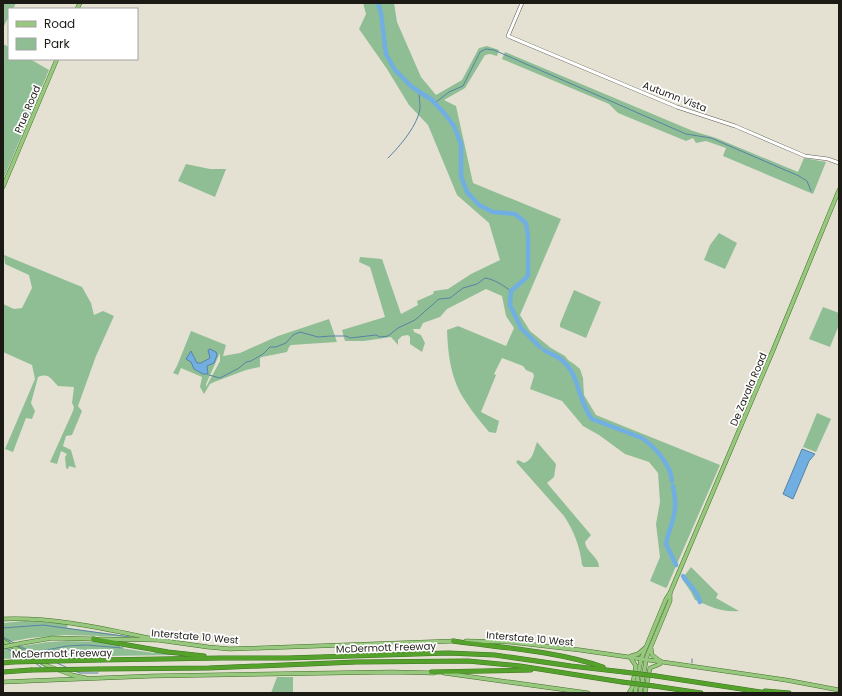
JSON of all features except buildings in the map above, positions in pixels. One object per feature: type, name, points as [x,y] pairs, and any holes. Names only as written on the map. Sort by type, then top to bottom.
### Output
[{"type":"highway","points":[[93,639],[168,652],[221,658]]},
{"type":"highway","points":[[453,641],[531,650],[570,657],[611,670]]},
{"type":"highway","name":"McDermott Freeway","points":[[3,663],[101,660],[288,658],[448,653],[495,655],[656,676],[767,693]]},
{"type":"highway","name":"McDermott Freeway","points":[[3,672],[31,670],[209,668],[356,662],[448,661],[550,670],[701,693]]},
{"type":"highway","points":[[431,672],[550,670]]},
{"type":"highway","points":[[740,689],[789,693]]},
{"type":"highway","points":[[678,690],[692,693]]},
{"type":"main road","name":"Prue Road","points":[[3,187],[57,60]]},
{"type":"main road","name":"De Zavala Road","points":[[635,693],[641,659],[645,647],[666,599],[670,594],[839,190]]},
{"type":"main road","name":"De Zavala Road","points":[[640,693],[646,660],[670,601],[670,594]]},
{"type":"main road","points":[[3,619],[57,620],[158,640]]},
{"type":"main road","name":"Interstate 10 West","points":[[3,647],[23,642],[52,638],[158,640],[230,649],[453,641],[510,642],[629,657],[786,680],[839,690]]},
{"type":"main road","points":[[3,641],[48,666],[72,675],[89,679]]},
{"type":"main road","points":[[652,643],[652,655],[663,663]]},
{"type":"main road","points":[[629,693],[632,688],[636,666],[629,657],[638,654],[645,647]]},
{"type":"main road","points":[[645,693],[650,668],[663,663]]},
{"type":"main road","points":[[3,682],[152,676],[340,672],[431,672],[588,693]]},
{"type":"street","name":"Autumn Vista","points":[[522,3],[508,36],[677,107],[735,126],[805,156],[828,159],[839,163]]},
{"type":"green space","points":[[3,3],[16,3],[14,8],[8,8],[8,18],[3,28]]},
{"type":"green space","points":[[363,3],[394,3],[397,22],[421,77],[436,95],[462,80],[479,48],[487,46],[499,50],[497,56],[490,54],[485,55],[465,88],[444,100],[456,106],[473,183],[561,219],[520,315],[530,331],[551,348],[565,356],[580,369],[583,378],[584,395],[596,415],[720,465],[666,588],[650,581],[660,557],[656,524],[660,502],[658,473],[649,462],[625,454],[599,435],[583,426],[562,401],[530,389],[534,376],[533,373],[526,370],[523,366],[502,358],[494,374],[496,375],[481,412],[499,421],[496,433],[489,432],[471,410],[461,394],[451,368],[447,330],[458,326],[506,346],[514,328],[506,316],[502,296],[486,289],[447,309],[440,317],[423,323],[420,329],[413,329],[414,332],[421,335],[425,343],[422,352],[410,344],[410,337],[408,335],[402,336],[398,340],[398,345],[391,337],[364,341],[345,341],[342,330],[385,317],[370,267],[359,262],[360,257],[382,259],[401,314],[418,305],[417,301],[433,294],[434,291],[448,289],[471,274],[500,260],[489,223],[457,195],[428,125],[409,105],[387,69],[359,29],[366,14]]},
{"type":"green space","points":[[3,44],[8,46],[8,60],[32,60],[49,70],[3,180]]},
{"type":"green space","points":[[505,52],[693,131],[716,138],[798,172],[804,158],[826,162],[813,194],[723,156],[726,148],[706,141],[696,143],[693,138],[686,141],[618,113],[609,104],[502,59]]},
{"type":"green space","points":[[186,164],[210,169],[226,169],[215,197],[178,181]]},
{"type":"green space","points":[[719,233],[737,243],[725,269],[704,260],[710,245]]},
{"type":"green space","points":[[4,255],[82,287],[91,303],[94,315],[103,311],[114,316],[96,356],[78,406],[82,411],[72,435],[66,436],[63,446],[71,450],[76,468],[69,466],[68,469],[66,468],[65,457],[67,454],[61,451],[57,464],[50,462],[73,411],[74,407],[72,403],[74,387],[58,386],[47,376],[38,377],[31,403],[35,411],[32,419],[26,418],[13,452],[5,449],[35,379],[32,365],[3,352],[3,304],[14,309],[22,308],[32,288],[29,275],[5,264]]},
{"type":"green space","points":[[574,290],[601,302],[586,338],[560,327]]},
{"type":"green space","points":[[823,307],[839,313],[839,325],[830,347],[809,339]]},
{"type":"green space","points":[[329,319],[337,342],[291,345],[287,352],[260,358],[260,367],[246,370],[210,384],[204,394],[200,387],[202,377],[181,368],[178,375],[173,373],[191,331],[226,345],[223,356],[240,353],[278,336]],"holes":[[[220,353],[220,361],[206,387]]]},
{"type":"green space","points":[[817,413],[831,419],[816,452],[803,447]]},
{"type":"green space","points":[[537,442],[556,464],[554,477],[547,483],[591,535],[585,542],[586,546],[597,560],[599,567],[584,567],[582,565],[576,539],[564,516],[516,462],[518,460],[524,463],[527,462],[533,454]]},
{"type":"green space","points":[[691,567],[718,594],[716,598],[739,611],[722,610],[695,600],[682,579]]},
{"type":"green space","points":[[25,621],[68,624],[67,628],[133,637],[65,635],[30,638],[3,643],[3,623]]},
{"type":"green space","points":[[48,642],[100,642],[120,645],[120,648],[154,653],[155,651],[176,655],[3,659],[3,649]]},
{"type":"green space","points":[[277,677],[293,677],[293,693],[271,693]]},
{"type":"water","points":[[210,349],[216,352],[217,355],[214,363],[207,366],[208,374],[203,374],[194,369],[191,362],[186,359],[191,351],[197,363],[201,363],[210,358],[208,350]]},
{"type":"water","points":[[802,449],[815,454],[809,461],[793,499],[783,494]]},
{"type":"waterway","points":[[378,3],[381,13],[386,54],[395,70],[412,87],[432,100],[454,126],[461,144],[461,176],[467,192],[479,205],[493,212],[515,214],[526,223],[528,236],[528,275],[511,291],[510,305],[521,328],[540,347]]},
{"type":"waterway","points":[[435,103],[449,92],[463,86],[480,52],[486,49],[494,50],[686,134],[711,138],[799,176],[807,181],[811,191]]},
{"type":"waterway","points":[[388,158],[413,127],[419,114],[419,91]]},
{"type":"waterway","points":[[209,375],[220,378],[239,368],[246,362],[251,361],[263,354],[270,347],[276,347],[286,343],[293,335],[300,332],[318,337],[346,336],[350,338],[376,335],[380,337],[388,336],[398,328],[415,320],[439,299],[450,298],[463,288],[477,284],[485,278],[495,281],[511,291]]},
{"type":"waterway","points":[[544,350],[561,359],[569,367],[576,381],[587,412],[592,419],[642,438],[662,457],[669,469],[672,481]]},
{"type":"waterway","points":[[673,486],[675,507],[666,544],[676,565]]},
{"type":"waterway","points":[[683,576],[699,598],[700,602]]},
{"type":"waterway","points":[[3,628],[43,625],[130,637]]},
{"type":"waterway","points":[[3,637],[14,643]]},
{"type":"waterway","points":[[36,652],[67,646],[86,645],[123,648]]},
{"type":"waterway","points":[[18,646],[50,659]]},
{"type":"waterway","points":[[6,648],[28,660]]},
{"type":"waterway","points":[[35,663],[41,667]]},
{"type":"waterway","points":[[57,663],[68,668]]},
{"type":"waterway","points":[[75,671],[80,673],[98,673]]}]
